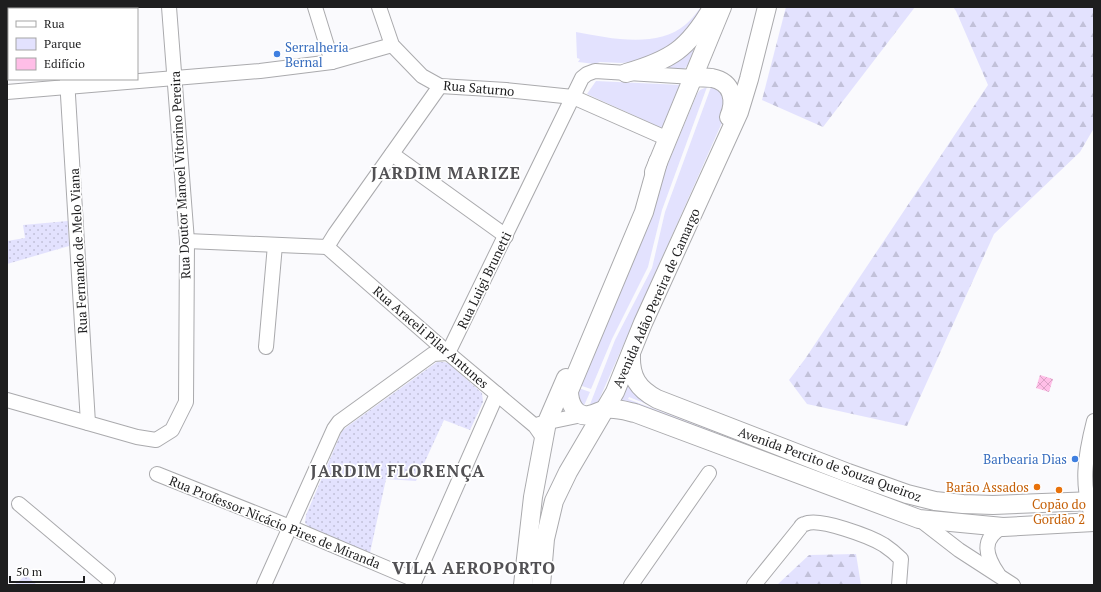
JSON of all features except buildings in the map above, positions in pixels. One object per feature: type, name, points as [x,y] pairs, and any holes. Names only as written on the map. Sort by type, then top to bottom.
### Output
[{"type":"main road","points":[[626,72],[664,60],[678,50],[693,37],[713,7]]},
{"type":"main road","points":[[523,585],[533,496],[544,443],[541,424],[668,139],[722,7]]},
{"type":"main road","name":"Avenida Adão Pereira de Camargo","points":[[541,585],[545,539],[554,501],[568,472],[615,392],[632,349],[739,112],[768,7]]},
{"type":"main road","points":[[687,226],[696,194],[733,108],[732,94],[720,81],[712,78],[694,78]]},
{"type":"main road","points":[[684,100],[696,86],[712,78]]},
{"type":"main road","points":[[605,409],[590,415],[582,415],[573,407],[569,399],[568,391],[644,212],[658,162]]},
{"type":"main road","name":"Avenida Percito de Souza Queiroz","points":[[632,349],[631,366],[634,377],[640,387],[648,394],[900,492],[935,501],[993,505],[1084,498]]},
{"type":"main road","name":"Avenida Percito de Souza Queiroz","points":[[605,409],[631,412],[919,519],[1003,527],[1094,522]]},
{"type":"main road","points":[[593,429],[611,417],[631,412]]},
{"type":"street","name":"Rua Doutor Manoel Vitorino Pereira","points":[[7,400],[137,437],[156,440],[172,430],[186,402],[187,241],[169,7]]},
{"type":"street","points":[[314,7],[332,62]]},
{"type":"street","name":"Rua Saturno","points":[[378,7],[392,45],[422,76],[440,86],[573,97]]},
{"type":"street","points":[[138,79],[260,71],[332,62],[392,45]]},
{"type":"street","points":[[589,105],[582,96],[580,90],[582,78],[595,71],[694,78]]},
{"type":"street","name":"Rua Luigi Brunetti","points":[[448,353],[582,78]]},
{"type":"street","points":[[7,92],[67,83],[120,80]]},
{"type":"street","name":"Rua Fernando de Melo Viana","points":[[67,83],[88,423]]},
{"type":"street","points":[[187,241],[327,247],[334,234],[440,86]]},
{"type":"street","points":[[573,97],[668,139]]},
{"type":"street","points":[[392,154],[506,236]]},
{"type":"street","points":[[266,347],[275,245]]},
{"type":"street","name":"Rua Araceli Pilar Antunes","points":[[327,247],[497,394],[541,424]]},
{"type":"street","points":[[264,585],[334,429],[339,422],[433,354],[448,353]]},
{"type":"street","points":[[414,582],[497,394]]},
{"type":"street","points":[[541,424],[582,415]]},
{"type":"street","points":[[1094,421],[1086,466],[1084,498],[1094,522]]},
{"type":"street","points":[[631,585],[708,473]]},
{"type":"street","name":"Rua Professor Nicácio Pires de Miranda","points":[[157,474],[290,527],[414,582]]},
{"type":"street","points":[[19,504],[108,579]]},
{"type":"street","points":[[919,519],[959,550],[1013,585]]},
{"type":"street","points":[[754,585],[805,523],[815,522],[862,534],[886,546],[901,559],[900,585]]},
{"type":"street","points":[[999,576],[990,561],[987,549],[992,535],[1003,527]]},
{"type":"green space","points":[[701,7],[703,7],[692,26],[674,45],[637,61],[622,63],[600,62],[595,64],[578,62],[580,59],[577,58],[576,32],[632,40],[661,37],[674,32],[685,25]]},
{"type":"green space","points":[[786,7],[915,7],[823,127],[762,100]]},
{"type":"green space","points":[[953,7],[1094,7],[1094,128],[1080,152],[994,234],[907,426],[807,404],[789,380],[805,359],[988,85]]},
{"type":"green space","points":[[694,49],[689,63],[684,69],[676,70],[662,68]]},
{"type":"green space","points":[[596,81],[681,85],[664,129],[587,94]]},
{"type":"green space","points":[[707,87],[662,210],[648,267],[612,339],[591,389],[573,383],[638,235],[697,94],[700,90]]},
{"type":"green space","points":[[711,87],[723,91],[728,109],[598,402],[589,407],[615,340],[652,268],[665,212]]},
{"type":"green space","points":[[68,221],[69,246],[7,264],[7,241],[25,238],[23,225]]},
{"type":"green space","points":[[437,362],[448,363],[482,393],[483,402],[470,430],[444,420],[416,481],[386,479],[370,553],[309,527],[305,523],[306,515],[342,431]]},
{"type":"green space","points":[[627,378],[684,419],[629,397],[628,399],[784,458],[784,460],[618,400]]},
{"type":"green space","points":[[573,386],[590,392],[583,408]]},
{"type":"green space","points":[[856,554],[861,585],[777,585],[809,555]]},
{"type":"green space","points":[[26,575],[37,585],[14,585]]},
{"type":"place","name":"Serralheria Bernal","points":[[277,54]]},
{"type":"place","name":"Barbearia Dias","points":[[1075,459]]},
{"type":"place","name":"Barão Assados","points":[[1037,487]]},
{"type":"place","name":"Copão do Gordão 2","points":[[1059,490]]},
{"type":"district","name":"JARDIM MARIZE","points":[[446,173]]},
{"type":"district","name":"JARDIM FLORENÇA","points":[[398,471]]},
{"type":"district","name":"VILA AEROPORTO","points":[[474,568]]}]
